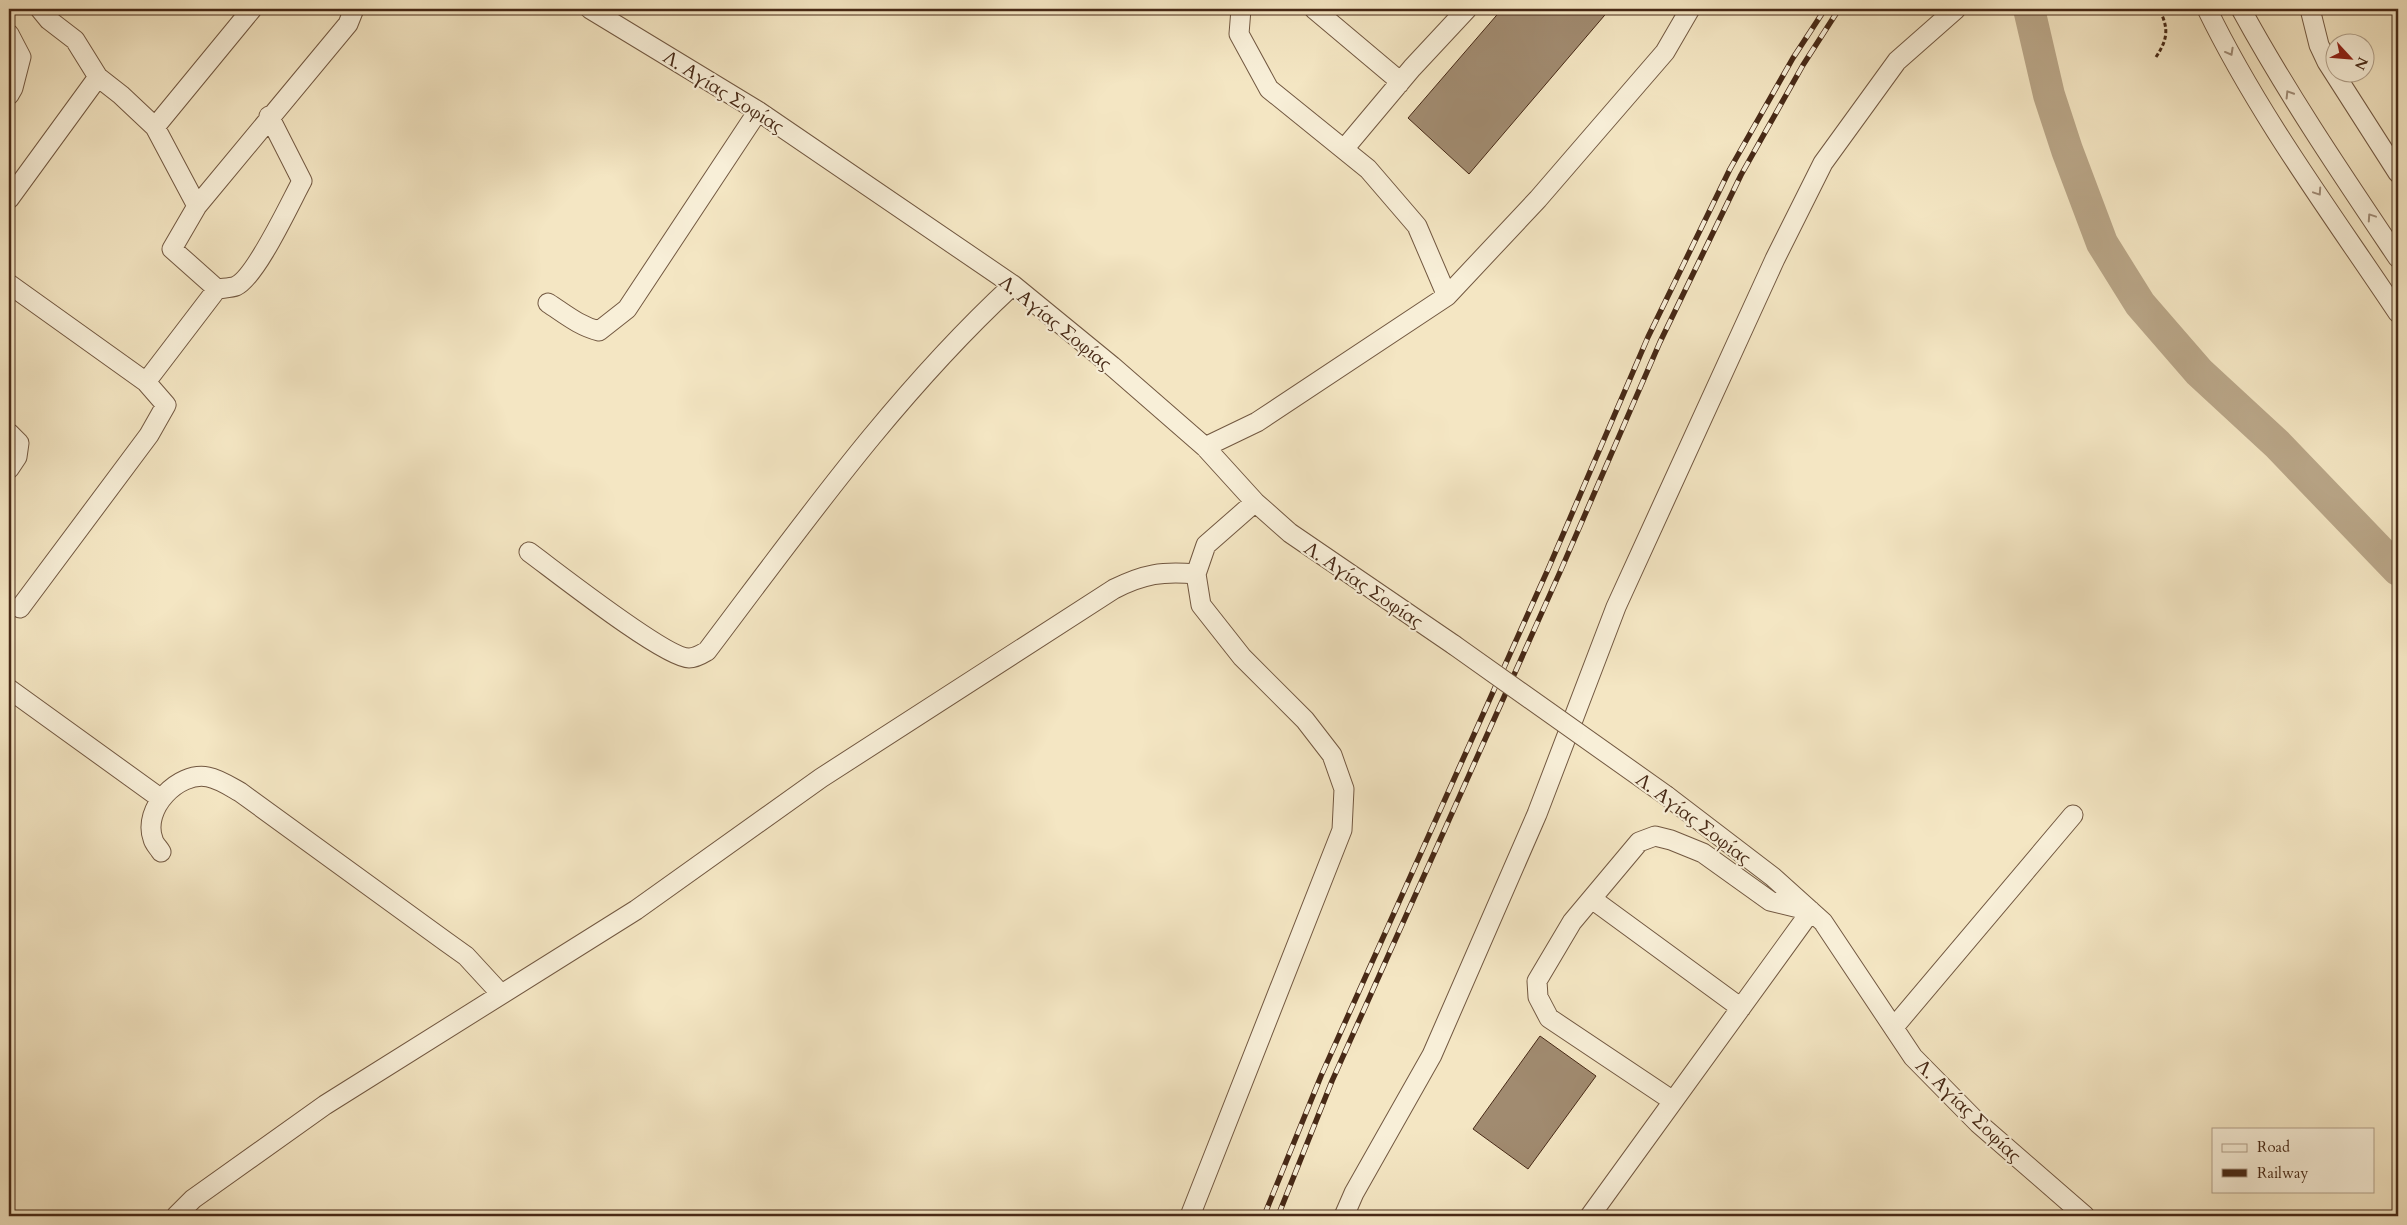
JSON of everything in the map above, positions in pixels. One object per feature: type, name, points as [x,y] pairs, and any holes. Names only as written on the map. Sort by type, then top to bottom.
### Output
[{"type":"street","points":[[40,9],[48,20],[75,40],[98,77],[121,95],[155,127],[197,206]]},
{"type":"street","points":[[155,127],[252,9]]},
{"type":"street","name":"Λ. Αγίας Σοφίας","points":[[590,9],[758,111],[1013,286],[1112,366],[1205,447],[1255,502],[1290,533],[1454,645],[1666,796],[1773,877],[1824,922],[1913,1056],[1978,1123],[2085,1216]]},
{"type":"street","points":[[1241,9],[1239,34],[1269,90],[1368,169],[1417,226],[1446,296]]},
{"type":"street","points":[[1314,9],[1396,78],[1399,84]]},
{"type":"street","points":[[1344,149],[1399,84],[1467,9]]},
{"type":"street","points":[[1205,447],[1257,422],[1446,296],[1538,199],[1665,52],[1690,9]]},
{"type":"street","points":[[1344,1216],[1354,1193],[1432,1055],[1537,814],[1616,607],[1774,259],[1823,163],[1897,61],[1956,9]]},
{"type":"street","points":[[2207,9],[2249,85],[2291,152],[2398,313]]},
{"type":"street","points":[[2241,9],[2274,70],[2398,258]]},
{"type":"street","points":[[2310,9],[2319,45],[2328,62],[2398,173]]},
{"type":"street","points":[[217,289],[172,249],[197,206],[348,24],[348,12]]},
{"type":"street","points":[[9,34],[21,57],[13,88],[9,95]]},
{"type":"street","points":[[9,199],[98,77]]},
{"type":"street","points":[[548,303],[579,325],[599,331],[627,309],[758,111]]},
{"type":"street","points":[[146,382],[217,289],[236,286],[246,278],[263,254],[302,181],[270,116]]},
{"type":"street","points":[[9,284],[146,382],[166,405],[149,435],[20,608]]},
{"type":"street","points":[[529,552],[660,647],[689,658],[700,656],[707,651],[797,528],[868,438],[970,325],[1013,286]]},
{"type":"street","points":[[9,433],[19,443],[17,457],[9,469]]},
{"type":"street","points":[[1190,1216],[1342,830],[1344,789],[1332,755],[1305,720],[1242,657],[1201,605],[1196,574],[1206,545],[1255,502]]},
{"type":"street","points":[[176,1216],[193,1199],[325,1105],[636,910],[821,778],[1114,589],[1137,578],[1166,572],[1196,574]]},
{"type":"street","points":[[9,689],[160,798]]},
{"type":"street","points":[[162,852],[152,839],[152,818],[160,798],[172,786],[191,777],[209,777],[240,792],[466,956],[501,994]]},
{"type":"street","points":[[1894,1027],[2073,815]]},
{"type":"street","points":[[1590,1216],[1811,911],[1770,901],[1703,853],[1656,836],[1639,842],[1572,922],[1537,981],[1538,997],[1549,1018],[1673,1101]]},
{"type":"street","points":[[1592,899],[1741,1008]]},
{"type":"path","points":[[2156,57],[2165,42],[2167,31],[2159,9]]},
{"type":"building","points":[[1502,9],[1610,9],[1469,174],[1408,118]]},
{"type":"building","points":[[1540,1036],[1596,1076],[1528,1169],[1473,1129]]},
{"type":"waterway","points":[[2029,9],[2049,95],[2067,150],[2102,243],[2140,304],[2199,372],[2277,444],[2398,570]]},
{"type":"railway","points":[[1264,1216],[1321,1076],[1549,567],[1648,337],[1730,169],[1793,58],[1825,9]]},
{"type":"railway","points":[[1278,1216],[1332,1081],[1560,572],[1660,342],[1741,175],[1803,65],[1839,9]]}]
